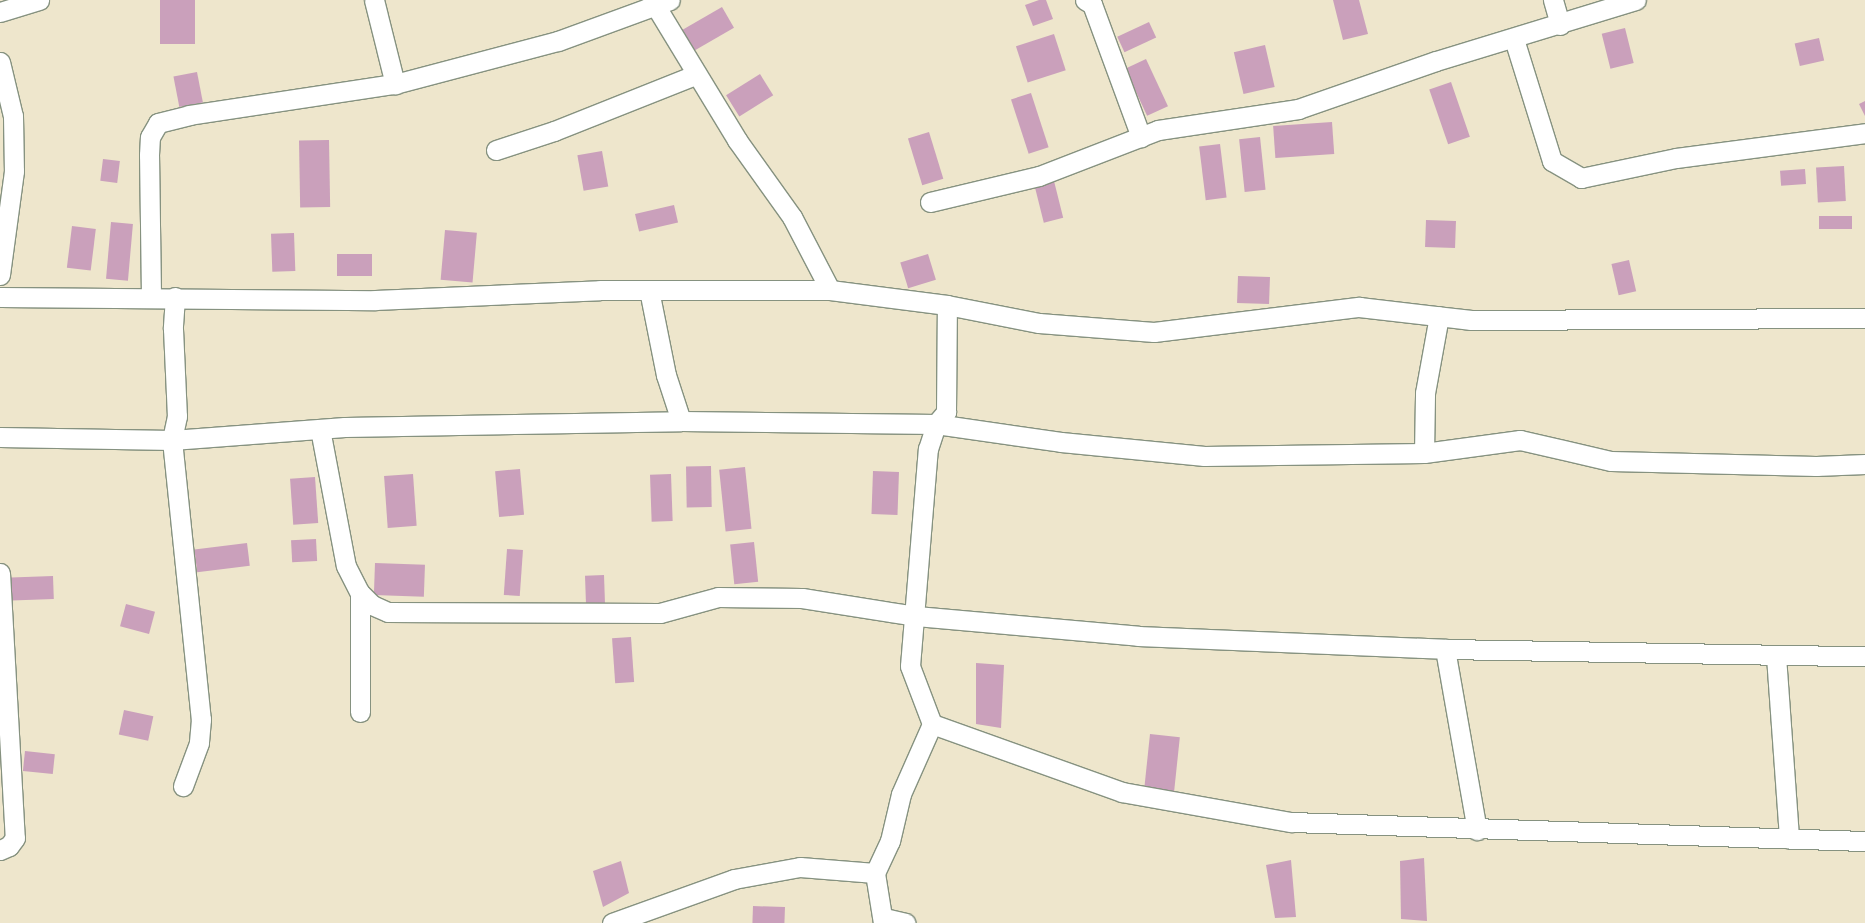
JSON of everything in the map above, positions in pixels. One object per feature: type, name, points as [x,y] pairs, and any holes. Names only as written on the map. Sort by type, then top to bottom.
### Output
[{"type":"street","points":[[0,12],[39,0]]},
{"type":"street","points":[[374,0],[395,84]]},
{"type":"street","points":[[1085,0],[1092,4],[1141,137]]},
{"type":"street","points":[[1553,0],[1560,25]]},
{"type":"street","points":[[930,202],[1039,176],[1158,130],[1298,109],[1636,0]]},
{"type":"street","points":[[151,296],[149,155],[150,137],[158,123],[189,115],[395,84],[558,41],[659,2],[696,74],[737,140],[792,216],[830,290]]},
{"type":"street","points":[[1514,39],[1552,161],[1581,178],[1676,158],[1865,133]]},
{"type":"street","points":[[0,62],[13,116],[14,171],[0,275]]},
{"type":"street","points":[[496,150],[563,127],[696,74]]},
{"type":"street","points":[[649,290],[666,375],[681,421]]},
{"type":"street","points":[[0,297],[151,296],[375,300],[649,290],[830,290],[947,305],[1039,323],[1154,332],[1359,307],[1471,320],[1865,318]]},
{"type":"street","points":[[175,297],[173,329],[177,416],[172,440],[201,719],[199,743],[183,786]]},
{"type":"street","points":[[904,923],[883,921],[875,873],[890,841],[901,794],[932,724],[910,666],[916,616],[918,548],[928,449],[936,424],[946,412],[947,305]]},
{"type":"street","points":[[1424,453],[1425,393],[1439,316]]},
{"type":"street","points":[[0,436],[172,440],[320,429],[681,421],[936,424],[1061,442],[1204,456],[1424,453],[1520,440],[1611,461],[1816,466],[1865,464]]},
{"type":"street","points":[[320,429],[346,566],[360,593],[372,605],[388,612],[409,615],[588,611],[660,613],[718,597],[802,598],[916,616],[1138,636],[1445,649],[1865,656]]},
{"type":"street","points":[[0,573],[15,838],[9,846],[0,850]]},
{"type":"street","points":[[360,593],[360,712]]},
{"type":"street","points":[[1445,649],[1477,830]]},
{"type":"street","points":[[1776,656],[1789,839]]},
{"type":"street","points":[[932,724],[1122,792],[1291,822],[1477,830],[1865,841]]},
{"type":"street","points":[[620,921],[734,879],[800,867],[875,873]]},
{"type":"building","points":[[160,0],[195,0],[195,44],[160,44]]},
{"type":"building","points":[[1039,0],[1046,0],[1053,19],[1033,26],[1025,5]]},
{"type":"building","points":[[1333,0],[1359,0],[1368,34],[1343,40]]},
{"type":"building","points":[[722,7],[734,28],[690,53],[678,32]]},
{"type":"building","points":[[1149,22],[1156,37],[1124,52],[1117,37]]},
{"type":"building","points":[[1625,28],[1634,63],[1610,69],[1602,34]]},
{"type":"building","points":[[1054,34],[1066,70],[1028,83],[1016,46]]},
{"type":"building","points":[[1819,38],[1824,60],[1800,66],[1795,44]]},
{"type":"building","points":[[1265,45],[1275,87],[1243,94],[1234,52]]},
{"type":"building","points":[[1146,59],[1168,106],[1147,116],[1125,69]]},
{"type":"building","points":[[197,72],[203,102],[179,107],[173,77]]},
{"type":"building","points":[[760,74],[773,95],[739,116],[726,95]]},
{"type":"building","points":[[1451,82],[1470,137],[1448,144],[1429,89]]},
{"type":"building","points":[[1031,93],[1049,147],[1029,154],[1011,99]]},
{"type":"building","points":[[1865,101],[1865,116],[1859,104]]},
{"type":"building","points":[[1332,122],[1334,154],[1275,158],[1273,126]]},
{"type":"building","points":[[929,132],[943,179],[922,185],[908,138]]},
{"type":"building","points":[[1260,137],[1266,190],[1245,192],[1239,139]]},
{"type":"building","points":[[329,140],[330,207],[300,208],[299,141]]},
{"type":"building","points":[[1220,144],[1227,198],[1206,200],[1199,147]]},
{"type":"building","points":[[602,151],[608,186],[584,191],[577,155]]},
{"type":"building","points":[[103,159],[120,161],[117,183],[100,181]]},
{"type":"building","points":[[1844,166],[1846,201],[1818,202],[1816,167]]},
{"type":"building","points":[[1805,169],[1806,184],[1781,186],[1780,171]]},
{"type":"building","points":[[1054,181],[1063,218],[1044,223],[1035,186]]},
{"type":"building","points":[[674,205],[678,223],[639,232],[635,214]]},
{"type":"building","points":[[1819,216],[1852,216],[1852,229],[1819,229]]},
{"type":"building","points":[[1426,220],[1456,221],[1455,248],[1425,247]]},
{"type":"building","points":[[111,222],[133,224],[128,281],[106,279]]},
{"type":"building","points":[[72,226],[96,229],[91,271],[67,268]]},
{"type":"building","points":[[445,230],[477,233],[473,283],[441,280]]},
{"type":"building","points":[[294,233],[295,271],[272,272],[271,234]]},
{"type":"building","points":[[337,254],[372,254],[372,276],[337,276]]},
{"type":"building","points":[[928,254],[936,280],[908,288],[900,262]]},
{"type":"building","points":[[1629,260],[1636,291],[1619,295],[1611,264]]},
{"type":"building","points":[[1238,276],[1270,277],[1269,304],[1237,303]]},
{"type":"building","points":[[686,466],[711,466],[712,507],[687,507]]},
{"type":"building","points":[[745,467],[751,529],[726,531],[719,470]]},
{"type":"building","points":[[520,469],[524,515],[499,517],[495,471]]},
{"type":"building","points":[[873,471],[899,472],[897,515],[871,514]]},
{"type":"building","points":[[413,474],[417,526],[388,528],[384,476]]},
{"type":"building","points":[[671,474],[673,521],[652,522],[650,475]]},
{"type":"building","points":[[315,477],[318,523],[293,525],[290,479]]},
{"type":"building","points":[[316,539],[317,561],[292,562],[291,540]]},
{"type":"building","points":[[754,542],[758,582],[734,584],[730,545]]},
{"type":"building","points":[[247,543],[250,566],[197,572],[194,549]]},
{"type":"building","points":[[507,549],[523,550],[520,596],[504,595]]},
{"type":"building","points":[[375,563],[425,565],[424,597],[374,595]]},
{"type":"building","points":[[604,575],[605,603],[586,604],[585,576]]},
{"type":"building","points":[[53,576],[54,599],[5,601],[4,578]]},
{"type":"building","points":[[126,604],[155,612],[149,634],[120,626]]},
{"type":"building","points":[[631,637],[634,682],[615,683],[612,638]]},
{"type":"building","points":[[976,663],[1004,665],[1001,728],[976,724]]},
{"type":"building","points":[[124,710],[153,716],[148,741],[119,734]]},
{"type":"building","points":[[1150,734],[1180,737],[1174,794],[1144,791]]},
{"type":"building","points":[[25,751],[55,754],[53,774],[23,771]]},
{"type":"building","points":[[1424,858],[1427,921],[1401,919],[1400,861]]},
{"type":"building","points":[[1291,860],[1296,917],[1275,918],[1266,865]]},
{"type":"building","points":[[621,861],[629,893],[603,907],[593,871]]},
{"type":"building","points":[[753,906],[785,907],[784,923],[752,923]]}]
